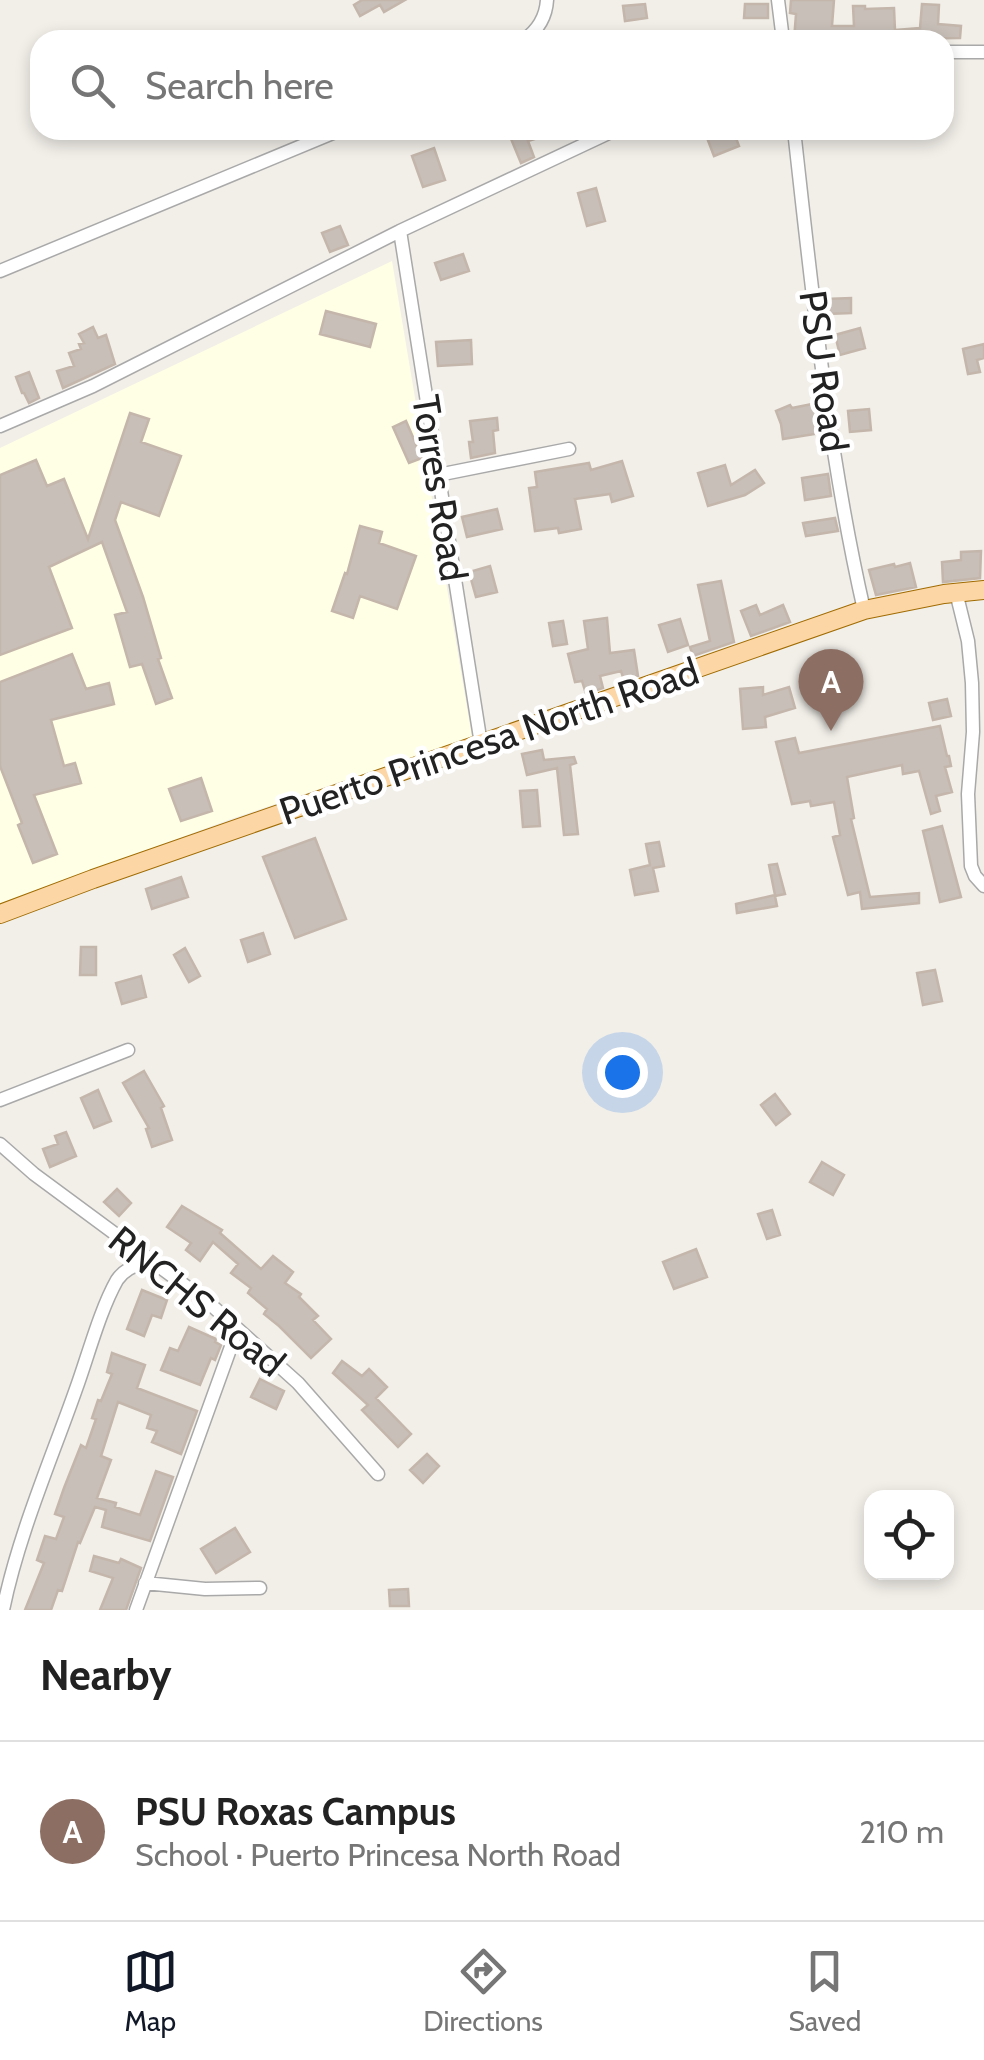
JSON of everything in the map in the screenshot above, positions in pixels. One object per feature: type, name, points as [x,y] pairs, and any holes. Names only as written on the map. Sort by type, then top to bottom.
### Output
[{"type":"main road","name":"Puerto Princesa North Road","points":[[0,914],[864,610],[984,590]]},
{"type":"street","points":[[535,30],[547,9],[547,0]]},
{"type":"street","points":[[778,0],[782,30]]},
{"type":"street","points":[[954,52],[984,52]]},
{"type":"street","points":[[0,271],[316,140]]},
{"type":"street","points":[[0,426],[93,386],[400,231],[595,140]]},
{"type":"street","name":"PSU Road","points":[[795,140],[817,331],[851,552],[864,610]]},
{"type":"street","name":"Torres Road","points":[[400,231],[481,744]]},
{"type":"street","points":[[438,475],[568,448]]},
{"type":"street","points":[[956,592],[968,642],[972,683],[968,794],[971,866],[984,886]]},
{"type":"street","points":[[0,1100],[128,1050]]},
{"type":"street","name":"RNCHS Road","points":[[0,1144],[34,1174],[210,1304],[298,1384],[378,1474]]},
{"type":"street","points":[[4,1610],[8,1584],[106,1306],[122,1274],[150,1260]]},
{"type":"street","points":[[136,1610],[237,1330]]},
{"type":"street","points":[[145,1583],[205,1589],[260,1588]]},
{"type":"shaded area","points":[[392,261],[472,737],[228,820],[0,904],[0,448]]},
{"type":"building","points":[[362,0],[405,0],[384,12],[380,5],[360,16],[354,5]]},
{"type":"building","points":[[791,0],[834,0],[832,26],[854,26],[853,6],[894,8],[895,30],[795,30],[796,14],[790,13]]},
{"type":"building","points":[[645,4],[647,18],[625,21],[623,6]]},
{"type":"building","points":[[745,4],[768,4],[768,18],[744,18]]},
{"type":"building","points":[[922,4],[939,5],[938,24],[961,26],[960,38],[954,38],[954,30],[895,30],[920,28]]},
{"type":"building","points":[[511,140],[532,140],[528,141],[534,157],[521,163]]},
{"type":"building","points":[[708,140],[737,140],[739,146],[714,156]]},
{"type":"building","points":[[434,148],[445,180],[423,187],[412,156]]},
{"type":"building","points":[[596,188],[605,221],[587,226],[578,193]]},
{"type":"building","points":[[340,226],[348,245],[330,252],[322,233]]},
{"type":"building","points":[[463,254],[469,271],[441,280],[435,263]]},
{"type":"building","points":[[851,298],[851,313],[827,314],[826,299]]},
{"type":"building","points":[[326,311],[376,324],[370,347],[320,334]]},
{"type":"building","points":[[93,327],[98,338],[106,335],[115,364],[63,388],[57,371],[74,366],[69,353],[81,349],[79,344],[84,343],[79,334]]},
{"type":"building","points":[[860,328],[865,348],[840,355],[835,335]]},
{"type":"building","points":[[471,340],[472,364],[438,366],[436,342]]},
{"type":"building","points":[[984,344],[984,358],[977,360],[980,372],[968,374],[963,349]]},
{"type":"building","points":[[29,372],[39,398],[29,403],[16,377]]},
{"type":"building","points":[[817,403],[821,433],[783,439],[776,411],[790,405],[792,408]]},
{"type":"building","points":[[869,409],[871,430],[850,432],[848,411]]},
{"type":"building","points":[[130,413],[149,419],[141,442],[181,456],[159,516],[121,502],[115,520],[143,597],[172,698],[156,704],[142,664],[130,667],[115,615],[127,612],[102,542],[49,567],[72,628],[0,655],[0,475],[36,460],[47,486],[64,479],[88,539]]},
{"type":"building","points":[[497,418],[498,430],[493,431],[495,453],[471,458],[470,421]]},
{"type":"building","points":[[406,421],[422,458],[409,463],[393,427]]},
{"type":"building","points":[[622,461],[633,496],[612,502],[610,494],[575,499],[581,529],[559,533],[558,528],[535,531],[529,488],[537,487],[535,472],[589,463],[591,470]]},
{"type":"building","points":[[725,465],[731,485],[755,470],[764,483],[745,495],[708,506],[698,473]]},
{"type":"building","points":[[828,474],[831,496],[805,500],[802,478]]},
{"type":"building","points":[[497,509],[502,529],[467,537],[462,517]]},
{"type":"building","points":[[835,518],[838,531],[806,536],[803,523]]},
{"type":"building","points":[[360,526],[382,532],[379,543],[416,556],[397,609],[360,596],[353,618],[332,611]]},
{"type":"building","points":[[981,551],[980,578],[943,582],[942,562],[961,560],[961,552]]},
{"type":"building","points":[[910,563],[916,587],[876,595],[869,570]]},
{"type":"building","points":[[490,566],[497,592],[476,597],[469,572]]},
{"type":"building","points":[[721,581],[734,642],[693,656],[690,647],[710,641],[698,585]]},
{"type":"building","points":[[756,605],[760,615],[783,605],[790,622],[751,636],[741,611]]},
{"type":"building","points":[[607,618],[610,653],[634,650],[638,676],[624,681],[621,671],[600,676],[603,688],[586,694],[582,681],[575,682],[568,654],[588,649],[584,621]]},
{"type":"building","points":[[680,619],[688,645],[668,652],[659,625]]},
{"type":"building","points":[[563,621],[567,644],[553,646],[549,623]]},
{"type":"building","points":[[72,654],[86,689],[109,683],[114,704],[51,720],[64,766],[75,763],[81,783],[34,795],[57,854],[33,863],[0,766],[0,682]]},
{"type":"building","points":[[763,687],[763,695],[789,687],[795,708],[765,717],[766,727],[743,729],[740,689]]},
{"type":"building","points":[[947,699],[951,716],[933,720],[929,703]]},
{"type":"building","points":[[940,726],[951,766],[945,767],[952,792],[936,796],[940,811],[931,814],[919,771],[903,774],[902,765],[847,777],[854,818],[851,819],[870,897],[919,893],[919,903],[862,909],[860,892],[848,895],[833,837],[840,835],[834,802],[792,804],[776,742],[795,738],[799,753]]},
{"type":"building","points":[[542,750],[544,760],[574,757],[576,763],[570,765],[578,834],[564,835],[557,768],[527,775],[522,754]]},
{"type":"building","points":[[201,778],[212,811],[181,821],[169,789]]},
{"type":"building","points":[[537,790],[540,826],[523,827],[520,791]]},
{"type":"building","points":[[942,826],[961,897],[940,902],[923,831]]},
{"type":"building","points":[[315,838],[346,919],[295,938],[263,857]]},
{"type":"building","points":[[659,842],[664,866],[653,868],[658,891],[635,895],[630,870],[650,865],[646,844]]},
{"type":"building","points":[[777,864],[785,894],[775,896],[777,906],[737,913],[736,904],[775,895],[769,865]]},
{"type":"building","points":[[181,877],[188,897],[152,909],[146,889]]},
{"type":"building","points":[[263,933],[270,954],[248,962],[241,940]]},
{"type":"building","points":[[81,947],[96,947],[96,975],[80,975]]},
{"type":"building","points":[[185,948],[200,976],[189,982],[174,955]]},
{"type":"building","points":[[935,970],[942,1001],[923,1005],[917,973]]},
{"type":"building","points":[[141,976],[146,997],[122,1004],[116,983]]},
{"type":"building","points":[[144,1071],[164,1106],[161,1108],[172,1140],[152,1147],[146,1129],[149,1128],[123,1083]]},
{"type":"building","points":[[98,1090],[111,1121],[94,1128],[81,1098]]},
{"type":"building","points":[[775,1094],[790,1114],[776,1125],[761,1105]]},
{"type":"building","points":[[66,1132],[76,1156],[50,1167],[43,1149],[58,1144],[55,1136]]},
{"type":"building","points":[[822,1162],[844,1175],[833,1195],[810,1182]]},
{"type":"building","points":[[117,1189],[131,1203],[119,1216],[104,1202]]},
{"type":"building","points":[[182,1206],[222,1230],[220,1233],[261,1269],[273,1256],[293,1272],[285,1283],[301,1294],[299,1297],[318,1316],[313,1320],[331,1339],[311,1358],[264,1314],[267,1309],[248,1293],[251,1288],[231,1273],[238,1264],[213,1242],[200,1261],[186,1250],[191,1243],[167,1227]]},
{"type":"building","points":[[772,1210],[780,1235],[767,1239],[758,1214]]},
{"type":"building","points":[[696,1249],[707,1277],[674,1289],[663,1262]]},
{"type":"building","points":[[142,1290],[167,1300],[161,1318],[152,1315],[144,1336],[127,1329]]},
{"type":"building","points":[[189,1327],[221,1345],[200,1385],[161,1370],[170,1348],[178,1351]]},
{"type":"building","points":[[112,1353],[145,1365],[137,1388],[197,1411],[181,1454],[152,1442],[157,1431],[147,1428],[151,1415],[118,1402],[101,1456],[111,1460],[97,1498],[140,1515],[156,1471],[173,1477],[150,1541],[102,1527],[106,1510],[95,1507],[51,1610],[25,1610],[44,1563],[37,1560],[45,1536],[56,1539],[64,1517],[55,1514],[81,1445],[86,1448],[98,1400],[101,1401],[112,1374],[107,1372]]},
{"type":"building","points":[[342,1361],[362,1376],[369,1369],[387,1387],[376,1398],[411,1434],[398,1447],[362,1410],[368,1405],[333,1373]]},
{"type":"building","points":[[260,1379],[284,1391],[276,1409],[251,1397]]},
{"type":"building","points":[[427,1454],[439,1466],[423,1483],[410,1470]]},
{"type":"building","points":[[235,1528],[250,1552],[216,1573],[201,1549]]},
{"type":"building","points":[[94,1556],[119,1563],[121,1559],[141,1568],[126,1610],[100,1610],[113,1578],[90,1571]]},
{"type":"building","points":[[408,1589],[409,1606],[390,1606],[389,1590]]},
{"type":"place","name":"PSU Roxas Campus","points":[[831,731]]}]
